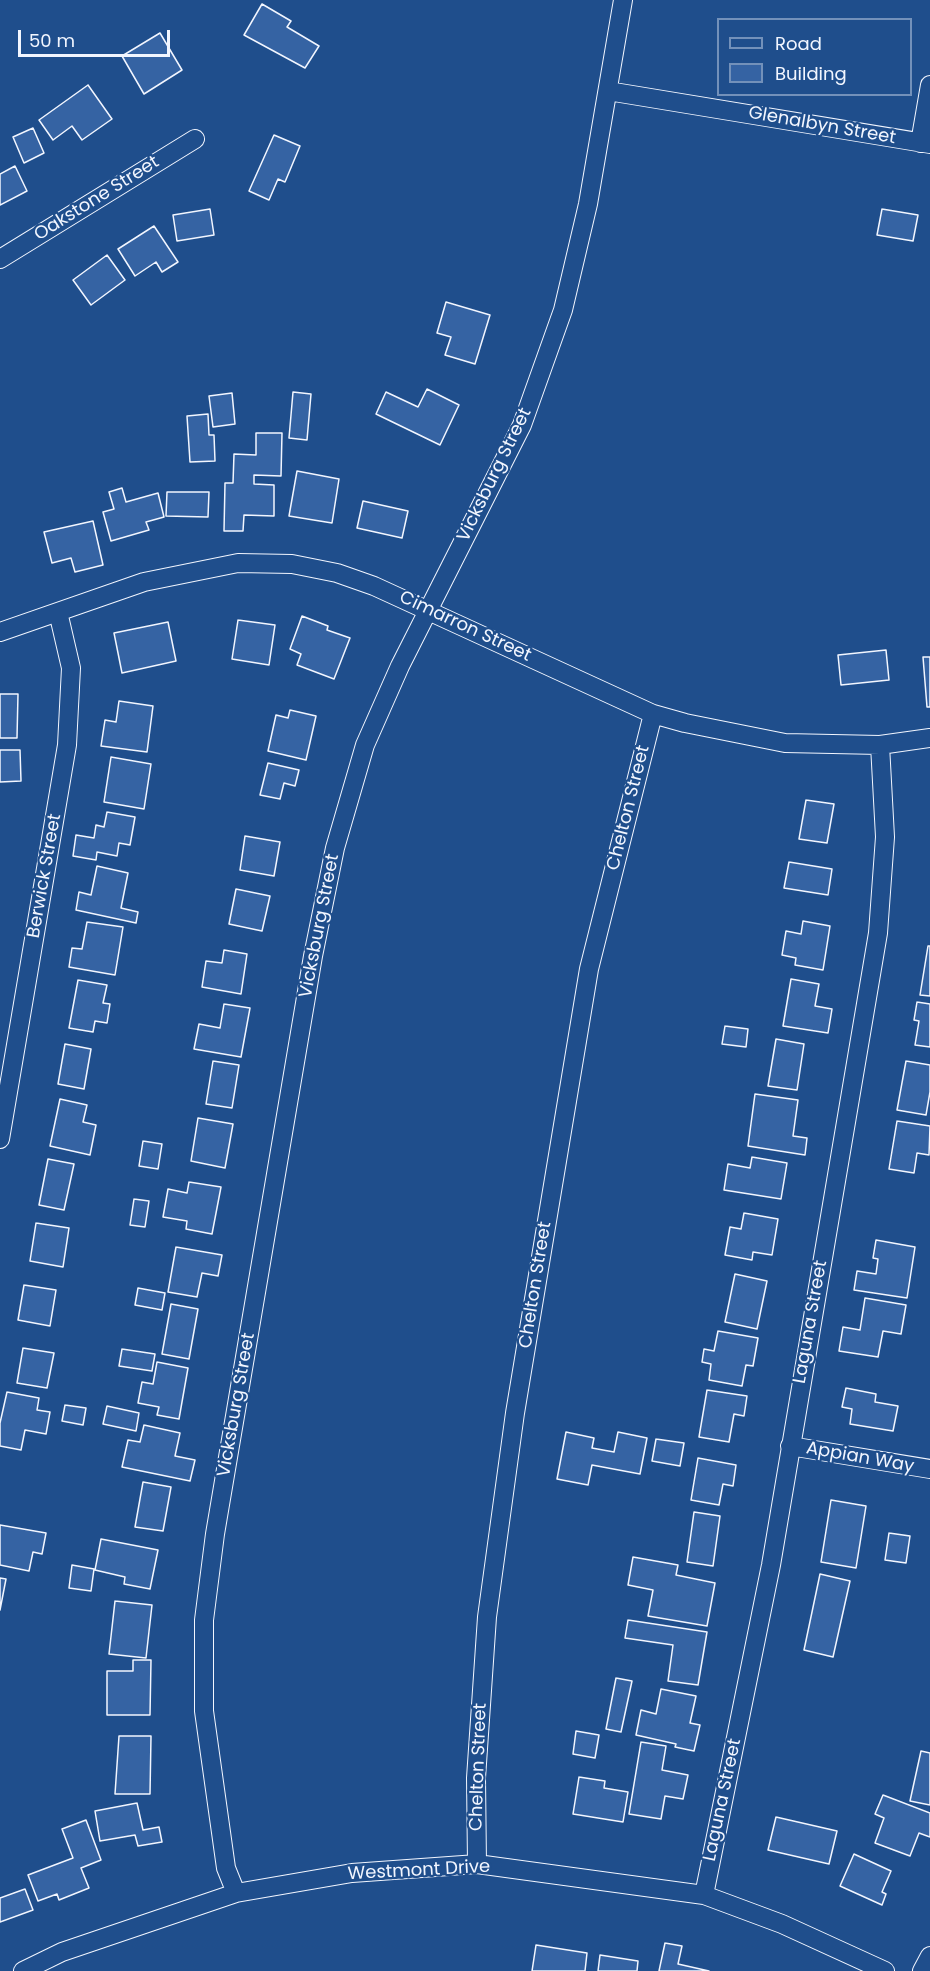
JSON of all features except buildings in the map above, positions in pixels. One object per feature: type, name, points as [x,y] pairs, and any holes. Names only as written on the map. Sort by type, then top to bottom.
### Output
[{"type":"street","name":"Vicksburg Street","points":[[236,1893],[226,1868],[204,1711],[204,1620],[215,1534],[311,968],[335,848],[365,745],[400,666],[522,425],[563,310],[588,204],[623,0]]},
{"type":"street","points":[[925,144],[930,85]]},
{"type":"street","name":"Glenalbyn Street","points":[[608,90],[925,144]]},
{"type":"street","name":"Oakstone Street","points":[[0,259],[195,139]]},
{"type":"street","name":"Cimarron Street","points":[[0,632],[144,582],[238,563],[292,564],[337,573],[428,610],[653,714],[722,732],[784,743],[880,745],[930,738]]},
{"type":"street","name":"Berwick Street","points":[[0,1139],[67,745],[71,668],[58,612]]},
{"type":"street","name":"Chelton Street","points":[[477,1864],[476,1778],[487,1617],[515,1413],[589,969],[653,714]]},
{"type":"street","name":"Laguna Street","points":[[704,1895],[771,1565],[878,933],[885,837],[880,745]]},
{"type":"street","name":"Appian Way","points":[[790,1446],[930,1469]]},
{"type":"street","name":"Westmont Drive","points":[[23,1971],[62,1952],[236,1893],[352,1873],[477,1864],[704,1895],[782,1924],[885,1971]]},
{"type":"street","points":[[922,1971],[930,1956]]}]
